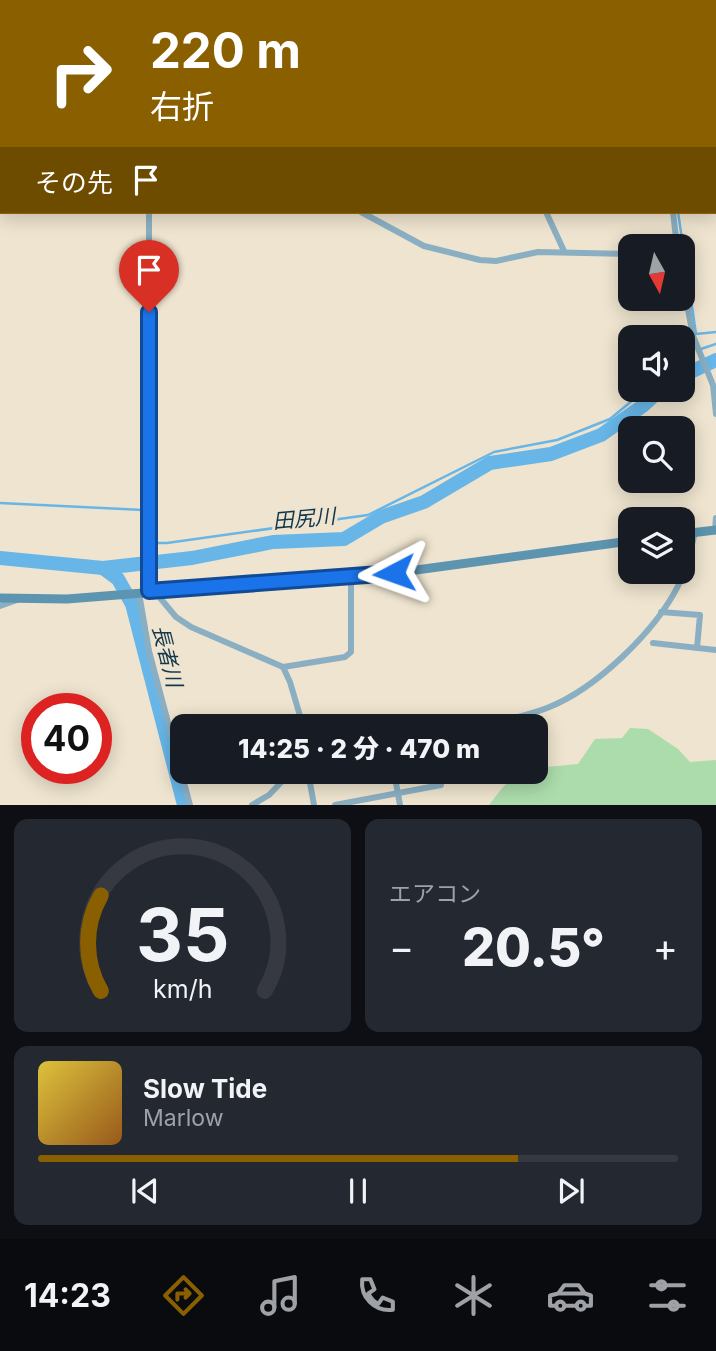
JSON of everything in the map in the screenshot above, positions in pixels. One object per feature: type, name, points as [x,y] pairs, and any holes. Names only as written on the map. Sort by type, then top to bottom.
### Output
[{"type":"street","points":[[149,214],[148,572],[145,592],[149,651],[190,805]]},
{"type":"street","points":[[365,214],[424,246],[480,260],[496,261],[538,252],[618,253]]},
{"type":"street","points":[[547,214],[564,251]]},
{"type":"street","points":[[673,214],[676,234]]},
{"type":"street","points":[[688,312],[693,336],[713,385],[716,414]]},
{"type":"street","points":[[695,532],[716,530],[716,518]]},
{"type":"street","points":[[0,598],[67,599],[351,576],[436,568],[618,543]]},
{"type":"street","points":[[145,592],[161,600],[176,617],[191,627],[284,667],[345,657],[351,652],[351,576]]},
{"type":"street","points":[[526,714],[547,708],[581,691],[613,664],[661,612],[679,584]]},
{"type":"street","points":[[0,606],[19,600]]},
{"type":"street","points":[[661,612],[700,615],[697,648]]},
{"type":"street","points":[[653,643],[716,650]]},
{"type":"street","points":[[284,667],[300,714]]},
{"type":"street","points":[[252,805],[279,784]]},
{"type":"street","points":[[310,784],[314,805]]},
{"type":"street","points":[[396,784],[400,805]]},
{"type":"street","points":[[335,805],[441,784]]},
{"type":"green space","points":[[630,728],[648,729],[678,749],[690,762],[716,760],[716,805],[489,805],[507,784],[548,784],[548,767],[578,764],[595,739],[622,738]]},
{"type":"waterway","points":[[678,214],[696,334],[716,332]]},
{"type":"waterway","points":[[701,349],[716,344]]},
{"type":"waterway","name":"田尻川","points":[[695,370],[716,360]]},
{"type":"waterway","points":[[151,510],[155,510],[156,543],[368,515],[494,452],[557,440],[610,419],[631,402]]},
{"type":"waterway","name":"田尻川","points":[[0,558],[103,568],[192,558],[273,542],[344,539],[381,517],[424,502],[490,463],[551,454],[601,435],[647,402]]},
{"type":"waterway","points":[[0,503],[143,510]]},
{"type":"waterway","name":"長者川","points":[[103,568],[118,579],[132,604],[184,805]]},
{"type":"route","points":[[149,312],[149,591],[394,573]]}]
